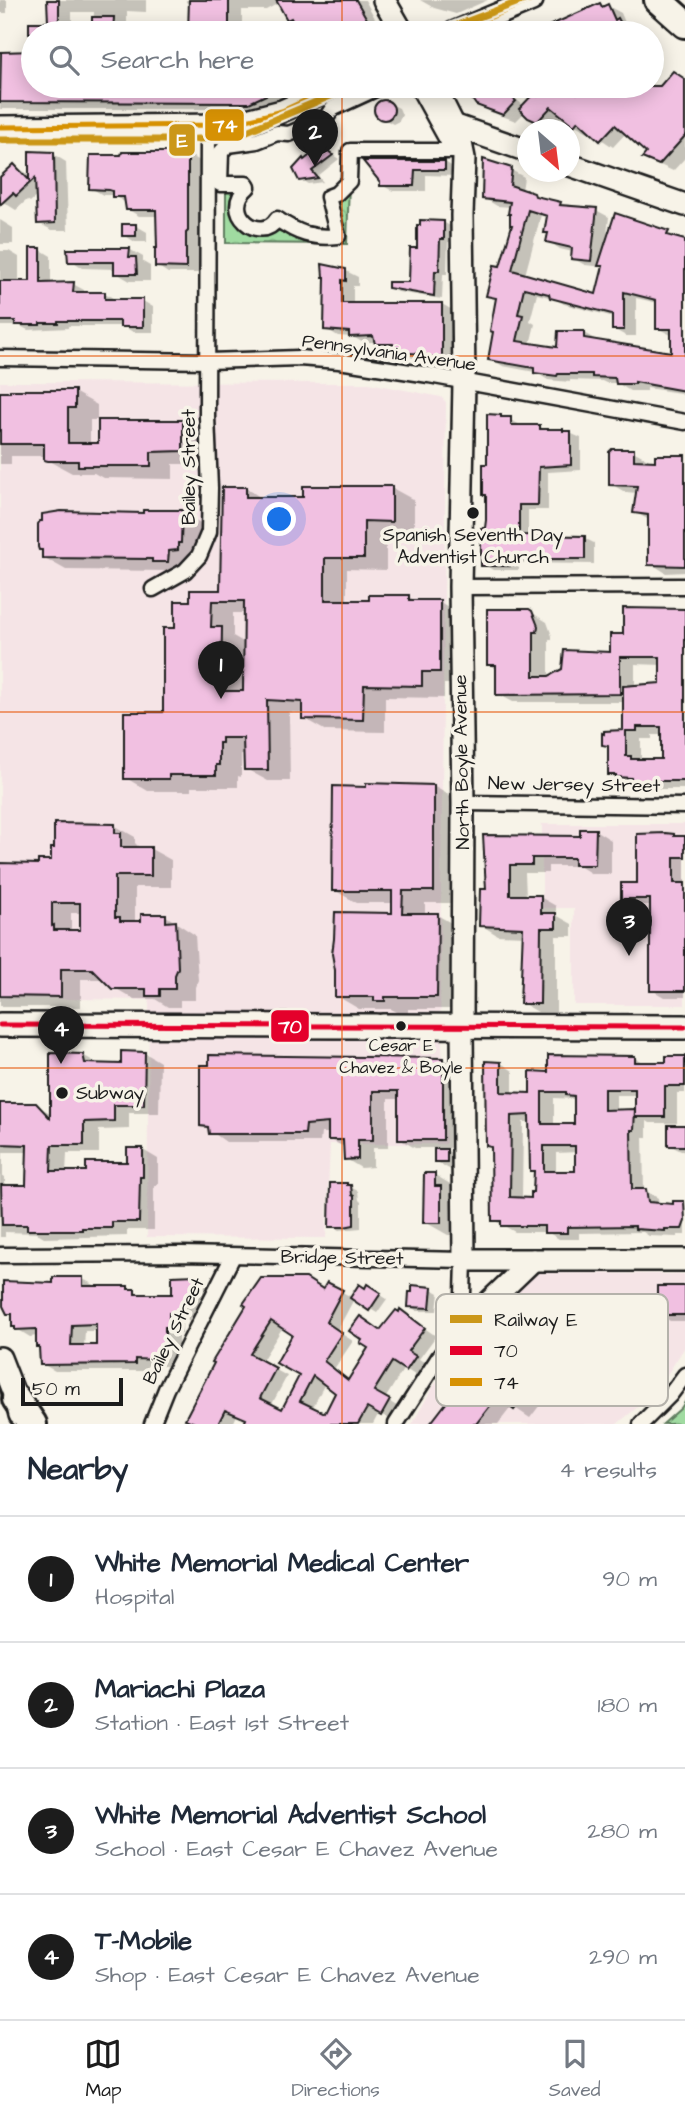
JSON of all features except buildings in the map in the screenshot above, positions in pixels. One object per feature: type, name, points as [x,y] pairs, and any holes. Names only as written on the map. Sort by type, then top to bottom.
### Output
[{"type":"highway","points":[[658,0],[685,24]]},
{"type":"highway","points":[[19,1411],[33,1424]]},
{"type":"main road","points":[[384,0],[396,21]]},
{"type":"main road","points":[[482,21],[532,0]]},
{"type":"main road","points":[[0,127],[208,127],[268,115],[308,98]]},
{"type":"main road","name":"North Boyle Avenue","points":[[440,98],[460,138],[464,158],[460,587],[464,1260]]},
{"type":"main road","points":[[453,125],[517,147]]},
{"type":"main road","points":[[580,169],[685,205]]},
{"type":"main road","points":[[0,1025],[685,1027]]},
{"type":"main road","name":"Bridge Street","points":[[464,1260],[685,1260]]},
{"type":"main road","points":[[498,1294],[533,1260]]},
{"type":"main road","points":[[0,1358],[19,1411]]},
{"type":"street","points":[[356,98],[332,109],[326,118],[289,134],[277,133],[257,141],[228,145],[221,152],[220,184],[246,184],[248,187],[238,201],[238,211],[244,221],[254,227],[267,228],[274,225],[277,219],[290,228],[313,237],[338,236],[328,197],[336,194],[349,181],[349,151],[453,151],[424,98]]},
{"type":"street","name":"Bailey Street","points":[[153,589],[185,571],[199,556],[209,532],[208,127]]},
{"type":"street","name":"Pennsylvania Avenue","points":[[0,358],[208,361],[299,358],[339,361],[685,422]]},
{"type":"street","points":[[460,587],[685,586]]},
{"type":"street","name":"New Jersey Street","points":[[463,803],[685,806]]},
{"type":"street","name":"Bridge Street","points":[[0,1255],[464,1260]]},
{"type":"street","name":"Bailey Street","points":[[152,1424],[166,1389],[233,1256]]},
{"type":"street","name":"North Boyle Avenue","points":[[463,1294],[464,1260]]},
{"type":"street","points":[[396,1424],[436,1362]]},
{"type":"street","points":[[668,1397],[685,1376]]},
{"type":"street","points":[[641,1424],[659,1406]]},
{"type":"shaded area","points":[[0,382],[369,383],[441,397],[446,402],[440,995],[446,1144],[330,1144],[326,1238],[147,1237],[149,1000],[0,998]]},
{"type":"shaded area","points":[[542,824],[685,824],[685,1005],[574,1005],[574,908],[542,908]]},
{"type":"shaded area","points":[[533,1273],[685,1274],[685,1347],[668,1373],[668,1294],[512,1294]]},
{"type":"shaded area","points":[[436,1383],[436,1406],[639,1406],[617,1424],[412,1424]]},
{"type":"green space","points":[[349,182],[347,244],[226,243],[226,184],[246,184],[241,218],[335,237],[329,197]]},
{"type":"green space","points":[[685,1402],[685,1424],[663,1424],[681,1408]]},
{"type":"rail line","name":"E","points":[[468,21],[524,0]]},
{"type":"rail line","name":"E","points":[[0,140],[218,138],[247,131],[325,98]]},
{"type":"transit line","name":"74","points":[[482,21],[532,0]]},
{"type":"transit line","name":"74","points":[[0,127],[227,125],[282,111],[311,98]]},
{"type":"transit line","name":"70","points":[[0,1025],[685,1027]]},
{"type":"place","name":"Mariachi Plaza","points":[[315,167]]},
{"type":"place","name":"Spanish Seventh Day Adventist Church","points":[[473,513]]},
{"type":"place","name":"White Memorial Medical Center","points":[[221,699]]},
{"type":"place","name":"White Memorial Adventist School","points":[[629,956]]},
{"type":"place","name":"Cesar E Chavez & Boyle","points":[[401,1026]]},
{"type":"place","name":"T-Mobile","points":[[61,1064]]},
{"type":"place","name":"Subway","points":[[62,1093]]}]
